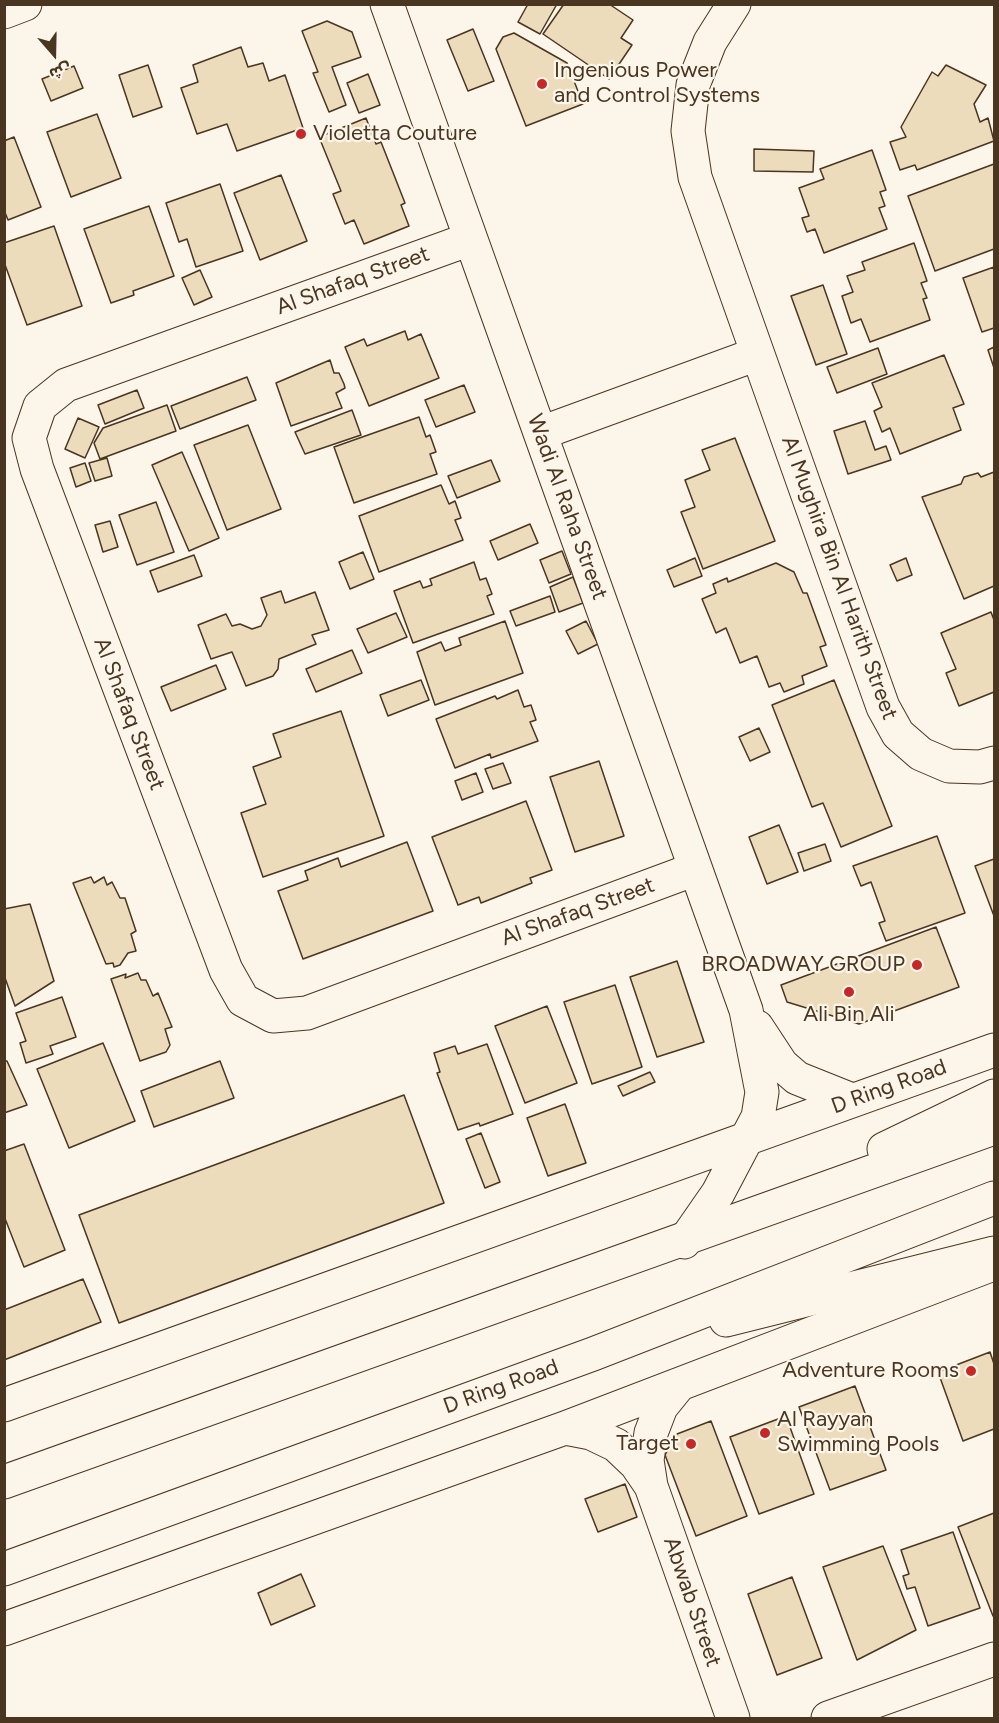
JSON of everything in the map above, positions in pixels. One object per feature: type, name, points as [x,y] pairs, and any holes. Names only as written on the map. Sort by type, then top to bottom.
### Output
[{"type":"street","points":[[4,12],[25,4]]},
{"type":"street","name":"Wadi Al Raha Street","points":[[387,4],[746,1010],[762,1092],[758,1117],[718,1193],[684,1242]]},
{"type":"street","name":"Al Mughira Bin Al Harith Street","points":[[734,4],[700,63],[689,108],[688,131],[695,177],[756,354],[884,707],[898,734],[921,754],[950,766],[980,767],[994,763]]},
{"type":"street","name":"Al Shafaq Street","points":[[470,239],[66,385],[40,405],[29,438],[37,469],[222,959],[243,1000],[273,1016],[307,1013],[695,868]]},
{"type":"street","points":[[541,433],[756,354]]},
{"type":"street","name":"Wadi Al Raha Street","points":[[746,1010],[782,1065],[797,1078],[852,1100]]},
{"type":"street","name":"D Ring Road","points":[[4,1405],[994,1050]]},
{"type":"street","points":[[748,1217],[994,1096]]},
{"type":"street","points":[[4,1482],[684,1242],[994,1128]]},
{"type":"street","name":"D Ring Road","points":[[4,1569],[593,1354],[994,1198]]},
{"type":"street","points":[[593,1354],[994,1253]]},
{"type":"street","points":[[4,1629],[565,1428],[994,1263]]},
{"type":"street","name":"Abwab Street","points":[[678,1386],[662,1407],[651,1432],[648,1460],[651,1486],[733,1719]]},
{"type":"street","name":"Abwab Street","points":[[565,1428],[591,1433],[616,1445],[636,1464],[651,1486]]},
{"type":"street","points":[[828,1719],[994,1659]]},
{"type":"building","points":[[528,4],[557,4],[540,34],[518,22]]},
{"type":"building","points":[[564,4],[609,4],[633,20],[621,38],[632,45],[609,79],[543,34]]},
{"type":"building","points":[[327,21],[352,32],[361,57],[332,67],[346,105],[329,112],[313,73],[318,72],[302,31]]},
{"type":"building","points":[[473,29],[494,81],[468,91],[447,40]]},
{"type":"building","name":"Ingenious Power and Control Systems","points":[[514,33],[567,63],[583,104],[526,126],[496,49],[503,37]]},
{"type":"building","points":[[241,47],[248,67],[263,63],[269,81],[285,75],[303,128],[237,151],[227,124],[197,134],[181,88],[198,82],[193,65]]},
{"type":"building","points":[[148,65],[162,107],[133,117],[119,75]]},
{"type":"building","points":[[946,65],[986,85],[974,104],[980,122],[988,118],[994,141],[917,170],[915,165],[900,170],[890,142],[906,137],[901,127],[932,72],[938,76]]},
{"type":"building","points":[[74,66],[83,88],[51,101],[42,79]]},
{"type":"building","points":[[368,74],[380,105],[359,113],[347,83]]},
{"type":"building","points":[[97,114],[121,178],[71,197],[47,132]]},
{"type":"building","points":[[366,118],[376,144],[381,142],[405,203],[401,205],[409,226],[364,244],[354,220],[345,224],[333,194],[341,191],[319,137]]},
{"type":"building","points":[[14,137],[41,207],[8,220],[4,210],[4,141]]},
{"type":"building","points":[[754,149],[814,151],[813,172],[754,171]]},
{"type":"building","points":[[872,150],[886,190],[880,192],[885,206],[879,208],[887,229],[824,253],[815,229],[807,232],[802,218],[809,216],[799,188],[824,179],[820,169]]},
{"type":"building","points":[[994,164],[994,249],[935,271],[908,196]]},
{"type":"building","points":[[281,175],[307,241],[260,260],[234,193]]},
{"type":"building","points":[[220,184],[243,251],[196,267],[187,239],[179,242],[166,203]]},
{"type":"building","points":[[149,206],[174,276],[133,291],[134,295],[111,303],[84,229]]},
{"type":"building","points":[[54,226],[82,306],[27,325],[4,262],[4,243]]},
{"type":"building","points":[[914,243],[927,281],[921,283],[927,298],[923,299],[930,320],[870,342],[861,319],[851,323],[842,296],[853,292],[847,276],[865,270],[862,262]]},
{"type":"building","points":[[994,267],[994,328],[982,332],[963,278]]},
{"type":"building","points":[[200,270],[212,297],[194,305],[182,278]]},
{"type":"building","points":[[823,285],[847,354],[816,365],[791,296]]},
{"type":"building","points":[[405,331],[408,340],[421,334],[439,378],[369,406],[345,347],[364,339],[367,346]]},
{"type":"building","points":[[994,347],[994,368],[988,350]]},
{"type":"building","points":[[878,348],[887,374],[837,393],[827,367]]},
{"type":"building","points":[[944,355],[964,404],[953,408],[961,430],[900,454],[890,428],[882,432],[874,411],[882,407],[872,383]]},
{"type":"building","points":[[330,360],[334,373],[339,373],[345,388],[336,393],[342,408],[291,426],[276,383]]},
{"type":"building","points":[[247,377],[256,400],[180,429],[171,406]]},
{"type":"building","points":[[464,385],[475,412],[436,427],[425,400]]},
{"type":"building","points":[[137,390],[144,408],[105,424],[98,405]]},
{"type":"building","points":[[167,405],[176,431],[100,459],[94,443],[103,428]]},
{"type":"building","points":[[352,410],[361,435],[305,454],[295,432]]},
{"type":"building","points":[[419,417],[426,437],[430,435],[436,452],[430,454],[437,474],[354,503],[334,447]]},
{"type":"building","points":[[78,418],[99,427],[85,458],[65,449]]},
{"type":"building","points":[[865,421],[875,450],[886,446],[891,460],[848,474],[834,431]]},
{"type":"building","points":[[248,425],[281,509],[227,530],[194,445]]},
{"type":"building","points":[[735,438],[775,541],[703,569],[681,512],[695,507],[685,480],[710,470],[702,450]]},
{"type":"building","points":[[182,452],[219,538],[189,551],[152,465]]},
{"type":"building","points":[[107,458],[112,476],[95,481],[89,463]]},
{"type":"building","points":[[491,460],[500,481],[457,498],[448,476]]},
{"type":"building","points":[[85,463],[91,481],[76,487],[70,468]]},
{"type":"building","points":[[994,472],[994,586],[964,599],[922,497],[961,484],[964,477],[978,473],[981,477]]},
{"type":"building","points":[[441,485],[449,504],[455,501],[461,518],[455,520],[463,540],[379,572],[359,516]]},
{"type":"building","points":[[156,502],[174,552],[137,565],[119,515]]},
{"type":"building","points":[[110,521],[118,547],[103,552],[95,525]]},
{"type":"building","points":[[530,524],[538,543],[498,560],[490,541]]},
{"type":"building","points":[[562,551],[571,574],[549,583],[540,560]]},
{"type":"building","points":[[363,552],[374,579],[350,589],[339,562]]},
{"type":"building","points":[[194,555],[202,576],[158,592],[150,571]]},
{"type":"building","points":[[695,558],[702,576],[674,587],[667,570]]},
{"type":"building","points":[[906,558],[912,575],[897,581],[890,565]]},
{"type":"building","points":[[474,562],[480,580],[486,578],[492,594],[487,596],[494,614],[413,643],[394,591],[420,581],[423,588],[432,585],[430,579]]},
{"type":"building","points":[[776,563],[794,572],[803,593],[807,593],[826,645],[820,647],[827,666],[802,676],[804,684],[784,692],[780,683],[769,687],[757,656],[740,663],[726,628],[716,633],[702,599],[716,593],[713,584],[727,578],[728,582]]},
{"type":"building","points":[[573,577],[583,603],[559,612],[550,587]]},
{"type":"building","points":[[281,591],[285,603],[315,592],[329,630],[312,635],[316,644],[279,659],[278,669],[273,676],[246,686],[232,652],[211,659],[198,625],[226,614],[232,626],[240,624],[252,629],[261,626],[267,615],[261,598]]},
{"type":"building","points":[[550,596],[555,612],[516,626],[510,611]]},
{"type":"building","points":[[991,612],[994,620],[994,692],[959,706],[946,673],[956,669],[941,633]]},
{"type":"building","points":[[396,613],[407,637],[368,653],[357,629]]},
{"type":"building","points":[[505,621],[523,673],[435,705],[417,652],[441,642],[445,651],[461,645],[459,638]]},
{"type":"building","points":[[586,621],[598,644],[578,654],[566,631]]},
{"type":"building","points":[[352,650],[362,673],[316,692],[306,669]]},
{"type":"building","points":[[216,665],[226,689],[171,711],[161,687]]},
{"type":"building","points":[[421,680],[429,700],[388,716],[380,695]]},
{"type":"building","points":[[834,680],[892,826],[841,847],[823,803],[812,807],[772,705]]},
{"type":"building","points":[[518,690],[524,707],[531,705],[536,720],[530,722],[538,741],[491,758],[490,754],[455,768],[436,719],[495,696],[497,699]]},
{"type":"building","points":[[341,711],[384,836],[263,877],[241,813],[266,804],[253,767],[281,757],[273,734]]},
{"type":"building","points":[[759,728],[770,752],[750,761],[739,737]]},
{"type":"building","points":[[599,761],[624,836],[575,852],[550,777]]},
{"type":"building","points":[[503,763],[511,783],[493,789],[485,769]]},
{"type":"building","points":[[476,773],[483,792],[462,800],[455,781]]},
{"type":"building","points":[[526,801],[552,870],[530,878],[532,883],[481,903],[479,897],[458,905],[432,837]]},
{"type":"building","points":[[779,825],[798,872],[767,884],[749,837]]},
{"type":"building","points":[[937,836],[965,913],[886,941],[879,923],[885,921],[871,882],[861,886],[853,866]]},
{"type":"building","points":[[407,842],[433,911],[303,959],[278,891],[308,880],[305,871],[338,858],[341,867]]},
{"type":"building","points":[[825,844],[831,861],[804,871],[798,853]]},
{"type":"building","points":[[994,859],[994,916],[975,866]]},
{"type":"building","points":[[91,877],[94,883],[104,877],[107,885],[112,882],[120,898],[125,898],[136,931],[131,934],[136,951],[128,953],[120,965],[114,967],[113,963],[106,964],[73,883]]},
{"type":"building","points":[[30,904],[54,981],[15,1006],[4,975],[4,909]]},
{"type":"building","points":[[936,927],[959,987],[859,1024],[787,1002],[781,985]]},
{"type":"building","points":[[677,961],[704,1042],[657,1057],[630,977]]},
{"type":"building","points":[[138,973],[141,980],[146,980],[153,996],[158,993],[172,1027],[165,1029],[170,1045],[166,1052],[140,1061],[111,979],[126,974],[125,978]]},
{"type":"building","points":[[615,985],[642,1067],[592,1084],[564,1002]]},
{"type":"building","points":[[62,997],[76,1037],[50,1046],[53,1054],[26,1063],[20,1043],[26,1041],[16,1013]]},
{"type":"building","points":[[547,1006],[577,1083],[525,1103],[495,1026]]},
{"type":"building","points":[[103,1043],[135,1121],[69,1148],[37,1069]]},
{"type":"building","points":[[487,1044],[513,1114],[480,1126],[479,1123],[458,1130],[437,1073],[440,1072],[434,1053],[455,1046],[458,1054]]},
{"type":"building","points":[[4,1061],[7,1061],[27,1105],[4,1113]]},
{"type":"building","points":[[220,1061],[234,1098],[154,1127],[141,1091]]},
{"type":"building","points":[[650,1072],[655,1082],[623,1096],[618,1086]]},
{"type":"building","points":[[404,1095],[444,1203],[119,1323],[79,1215]]},
{"type":"building","points":[[565,1104],[586,1163],[548,1176],[527,1118]]},
{"type":"building","points":[[481,1133],[500,1182],[485,1188],[466,1139]]},
{"type":"building","points":[[24,1144],[65,1250],[24,1267],[4,1216],[4,1151]]},
{"type":"building","points":[[83,1279],[101,1322],[4,1360],[4,1310]]},
{"type":"building","points":[[990,1352],[994,1364],[994,1429],[963,1441],[938,1372]]},
{"type":"building","points":[[855,1386],[886,1470],[830,1490],[799,1407]]},
{"type":"building","points":[[786,1416],[814,1494],[759,1514],[730,1437]]},
{"type":"building","points":[[711,1421],[747,1516],[696,1536],[665,1455],[677,1434]]},
{"type":"building","points":[[625,1484],[637,1517],[598,1532],[585,1499]]},
{"type":"building","points":[[994,1513],[994,1615],[993,1616],[958,1527]]},
{"type":"building","points":[[953,1532],[980,1608],[928,1626],[915,1587],[907,1589],[903,1576],[909,1574],[901,1550]]},
{"type":"building","points":[[883,1546],[916,1630],[857,1660],[823,1567]]},
{"type":"building","points":[[301,1574],[315,1606],[271,1625],[258,1593]]},
{"type":"building","points":[[792,1577],[822,1658],[777,1675],[748,1594]]},
{"type":"place","name":"Ingenious Power and Control Systems","points":[[542,84]]},
{"type":"place","name":"Violetta Couture","points":[[301,134]]},
{"type":"place","name":"BROADWAY GROUP","points":[[917,965]]},
{"type":"place","name":"Ali Bin Ali","points":[[849,992]]},
{"type":"place","name":"Adventure Rooms","points":[[971,1371]]},
{"type":"place","name":"Al Rayyan Swimming Pools","points":[[765,1433]]},
{"type":"place","name":"Target","points":[[691,1444]]}]
